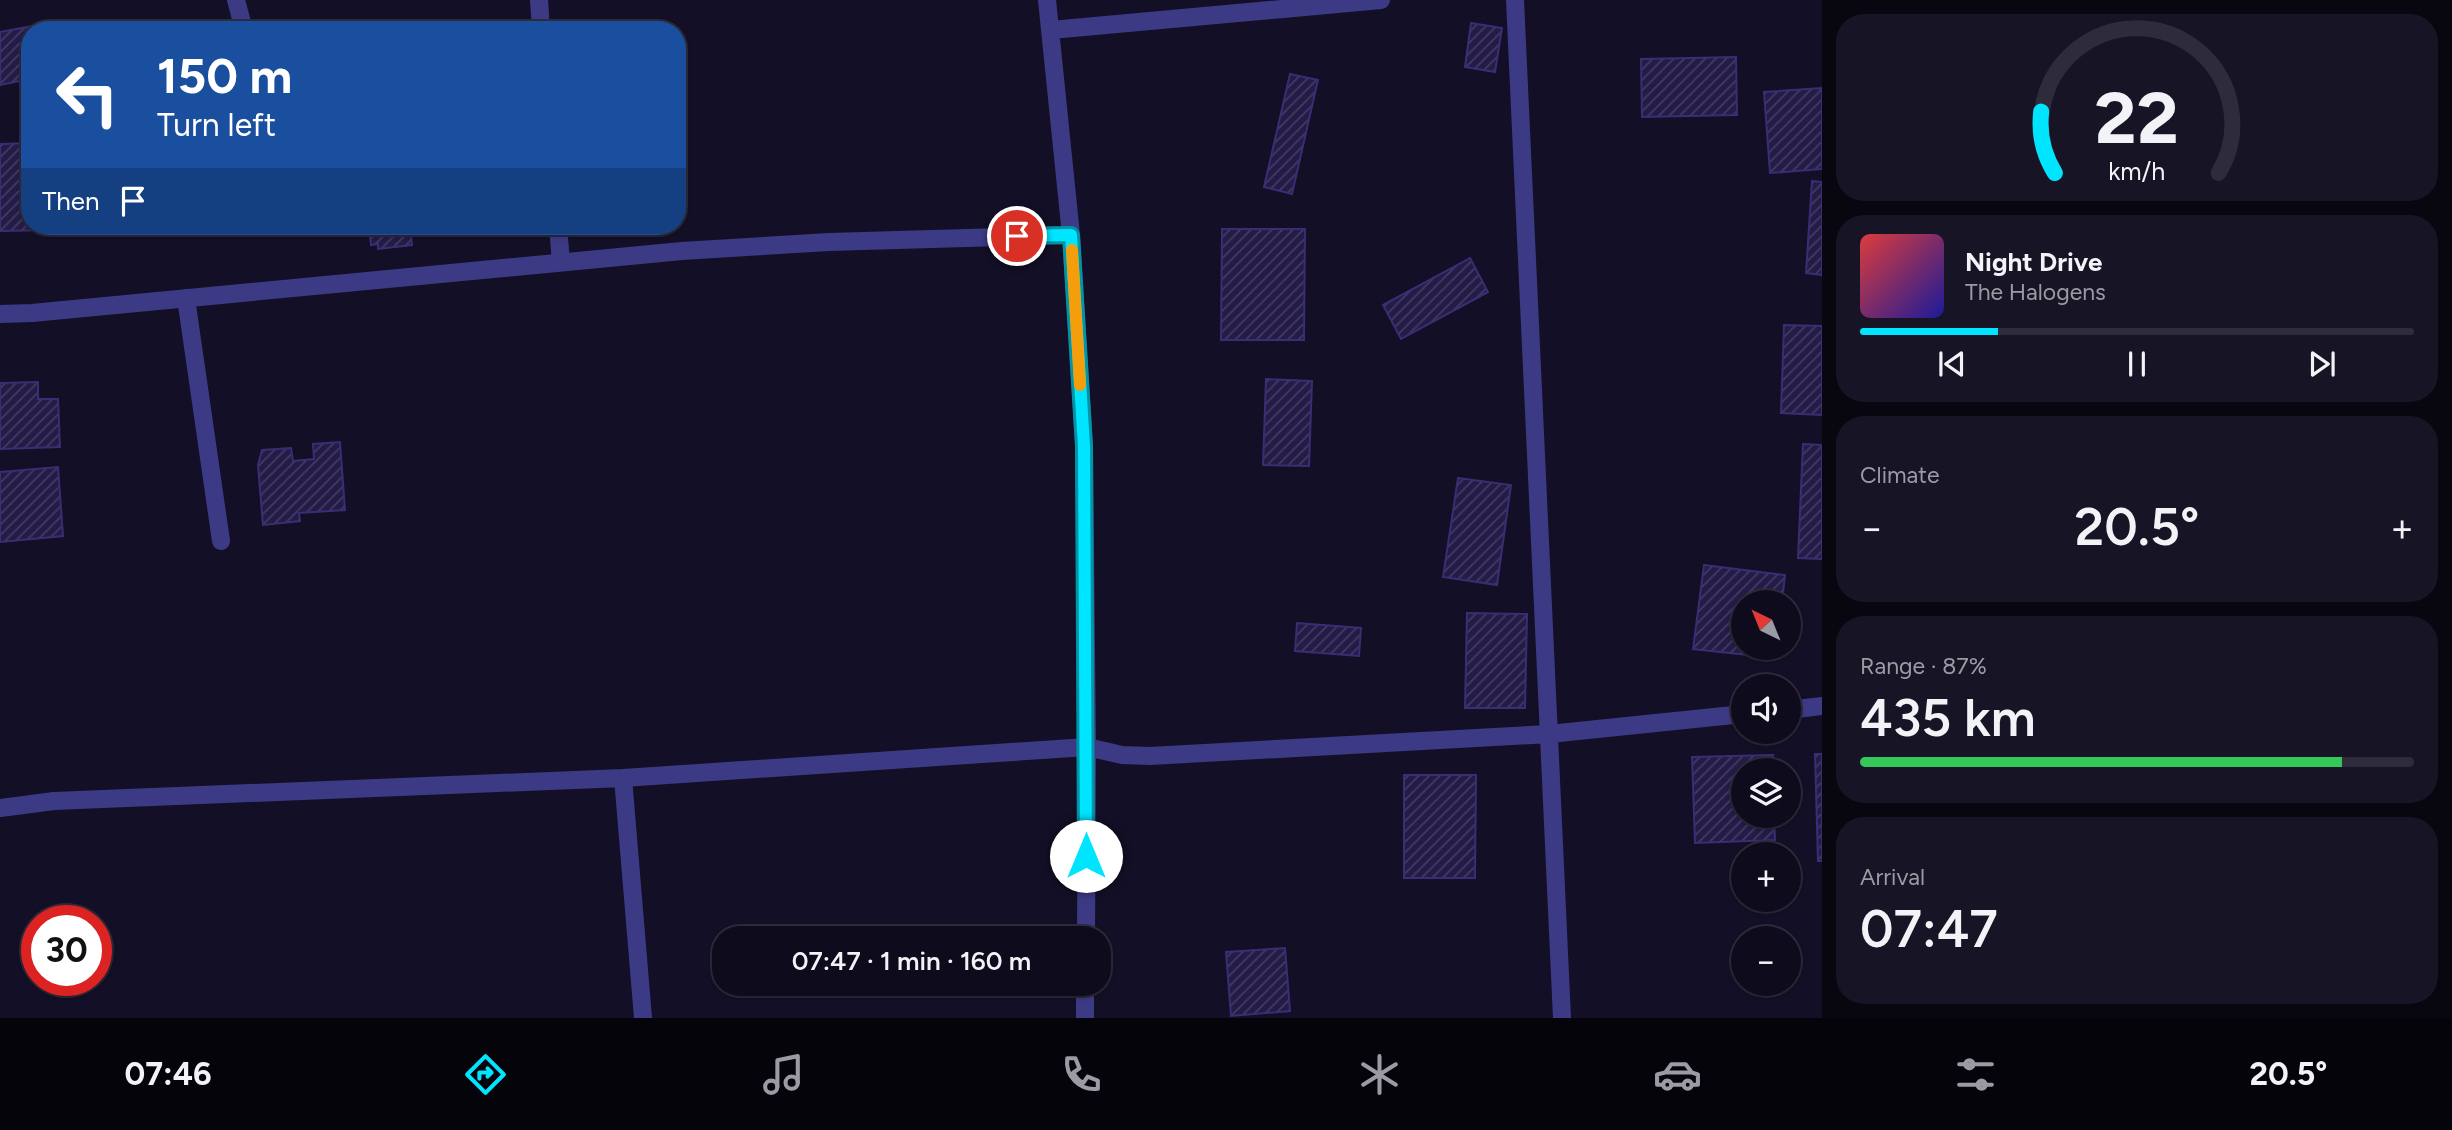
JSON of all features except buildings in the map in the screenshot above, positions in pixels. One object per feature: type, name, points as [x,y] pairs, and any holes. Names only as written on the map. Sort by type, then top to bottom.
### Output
[{"type":"street","points":[[236,0],[242,21]]},
{"type":"street","points":[[539,0],[540,21]]},
{"type":"street","points":[[1046,0],[1071,235],[1084,446],[1086,926]]},
{"type":"street","points":[[1051,30],[1381,0]]},
{"type":"street","points":[[1515,0],[1562,1018]]},
{"type":"street","points":[[559,235],[561,262]]},
{"type":"street","points":[[0,314],[561,262],[816,242],[1071,235]]},
{"type":"street","points":[[186,298],[220,541]]},
{"type":"street","points":[[1801,708],[1822,706]]},
{"type":"street","points":[[0,808],[54,801],[623,778],[1087,747],[1122,755],[1150,756],[1549,734],[1731,715]]},
{"type":"street","points":[[623,778],[643,1018]]},
{"type":"street","points":[[1085,996],[1085,1018]]},
{"type":"slow traffic","points":[[1072,250],[1080,385]]},
{"type":"route","points":[[1017,236],[1071,235],[1084,446],[1086,856]]}]
